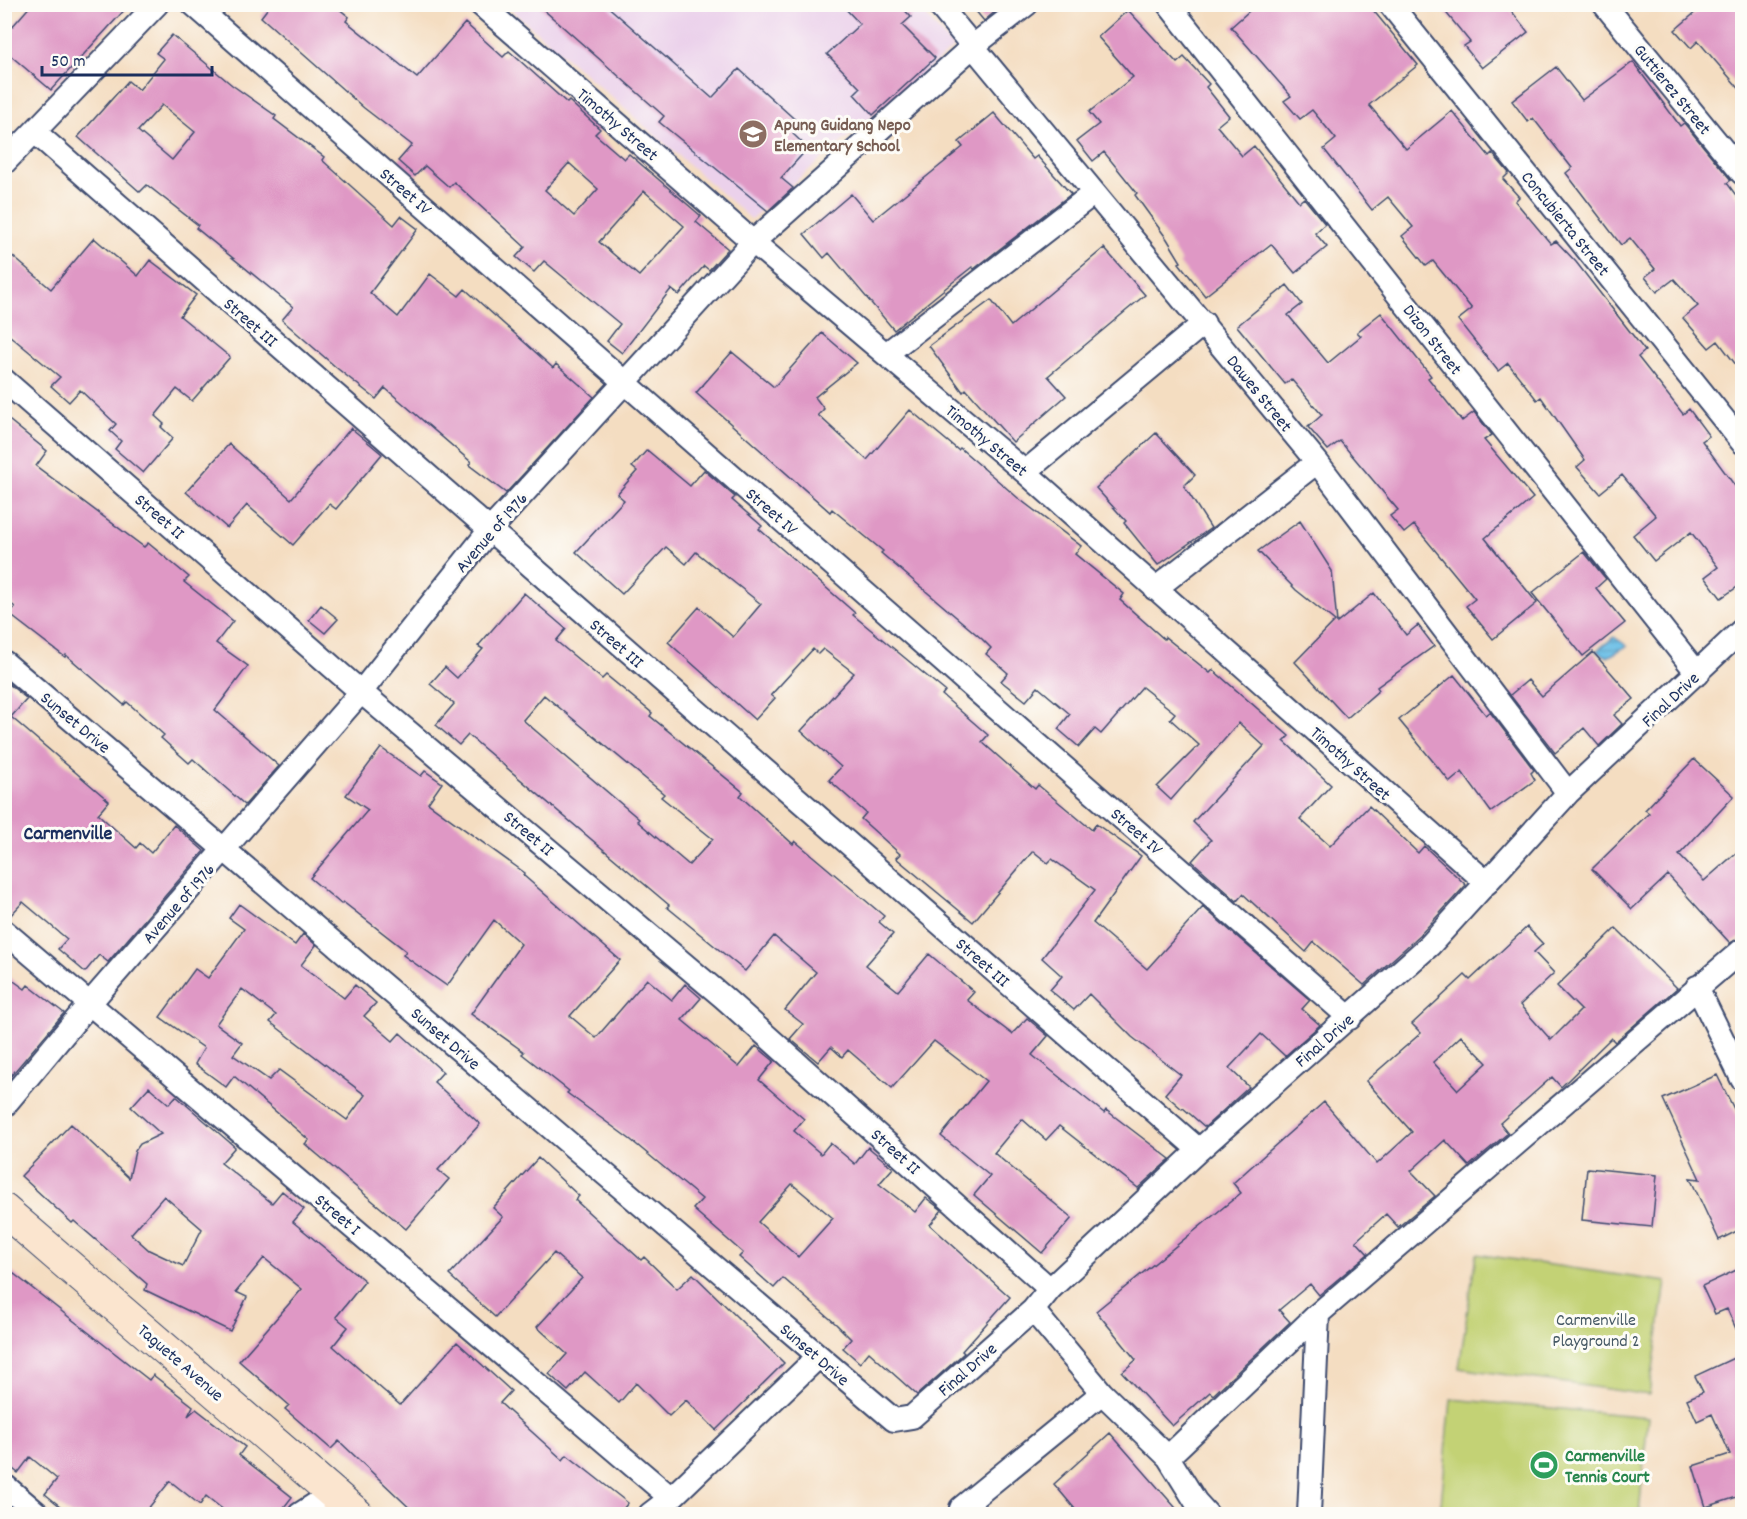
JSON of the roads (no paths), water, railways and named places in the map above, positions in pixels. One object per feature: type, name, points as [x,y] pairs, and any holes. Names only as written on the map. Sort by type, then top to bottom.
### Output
[{"type":"street","points":[[4,163],[36,133],[157,4]]},
{"type":"street","name":"Street IV","points":[[192,4],[1350,1018]]},
{"type":"street","name":"Timothy Street","points":[[480,4],[753,242],[1025,472],[1487,884]]},
{"type":"street","name":"Dawes Street","points":[[938,4],[1317,462],[1568,793]]},
{"type":"street","name":"Avenue of 1976","points":[[4,1106],[90,1003],[361,692],[489,531],[753,242],[972,47],[1027,4]]},
{"type":"street","name":"Dizon Street","points":[[1168,4],[1698,674]]},
{"type":"street","name":"Concubierta Street","points":[[1390,4],[1743,442]]},
{"type":"street","name":"Guttierez Street","points":[[1604,4],[1743,173]]},
{"type":"street","name":"Street III","points":[[36,133],[1199,1150]]},
{"type":"street","points":[[886,354],[1094,193]]},
{"type":"street","points":[[1025,472],[1204,323]]},
{"type":"street","name":"Street II","points":[[4,380],[361,692],[723,997],[1050,1289]]},
{"type":"street","points":[[1155,589],[1317,462]]},
{"type":"street","name":"Final Drive","points":[[886,1416],[894,1420],[912,1417],[1034,1310],[1050,1289],[1199,1150],[1430,945],[1568,793],[1743,630]]},
{"type":"street","name":"Sunset Drive","points":[[4,662],[226,848],[886,1416]]},
{"type":"street","name":"Street I","points":[[4,931],[671,1498]]},
{"type":"street","points":[[1168,1457],[1318,1314],[1697,987],[1743,950]]},
{"type":"street","points":[[1697,987],[1743,1079]]},
{"type":"street","name":"Taguete Avenue","points":[[4,1210],[357,1515]]},
{"type":"street","points":[[1034,1310],[1102,1393],[1168,1457],[1196,1502],[1207,1515]]},
{"type":"street","points":[[1309,1515],[1318,1314]]},
{"type":"street","points":[[650,1515],[671,1498],[818,1357]]},
{"type":"street","points":[[960,1515],[961,1508],[1102,1393]]},
{"type":"street","points":[[4,1485],[38,1515]]},
{"type":"street","points":[[300,1515],[333,1493]]},
{"type":"water","points":[[1614,637],[1627,646],[1608,657],[1596,651]]},
{"type":"place","name":"Apung Guidang Nepo Elementary School","points":[[753,134]]},
{"type":"place","name":"Carmenville Tennis Court","points":[[1544,1465]]},
{"type":"district","name":"Carmenville","points":[[68,832]]},
{"type":"park label","name":"Carmenville Playground 2","points":[[1596,1329]]}]
